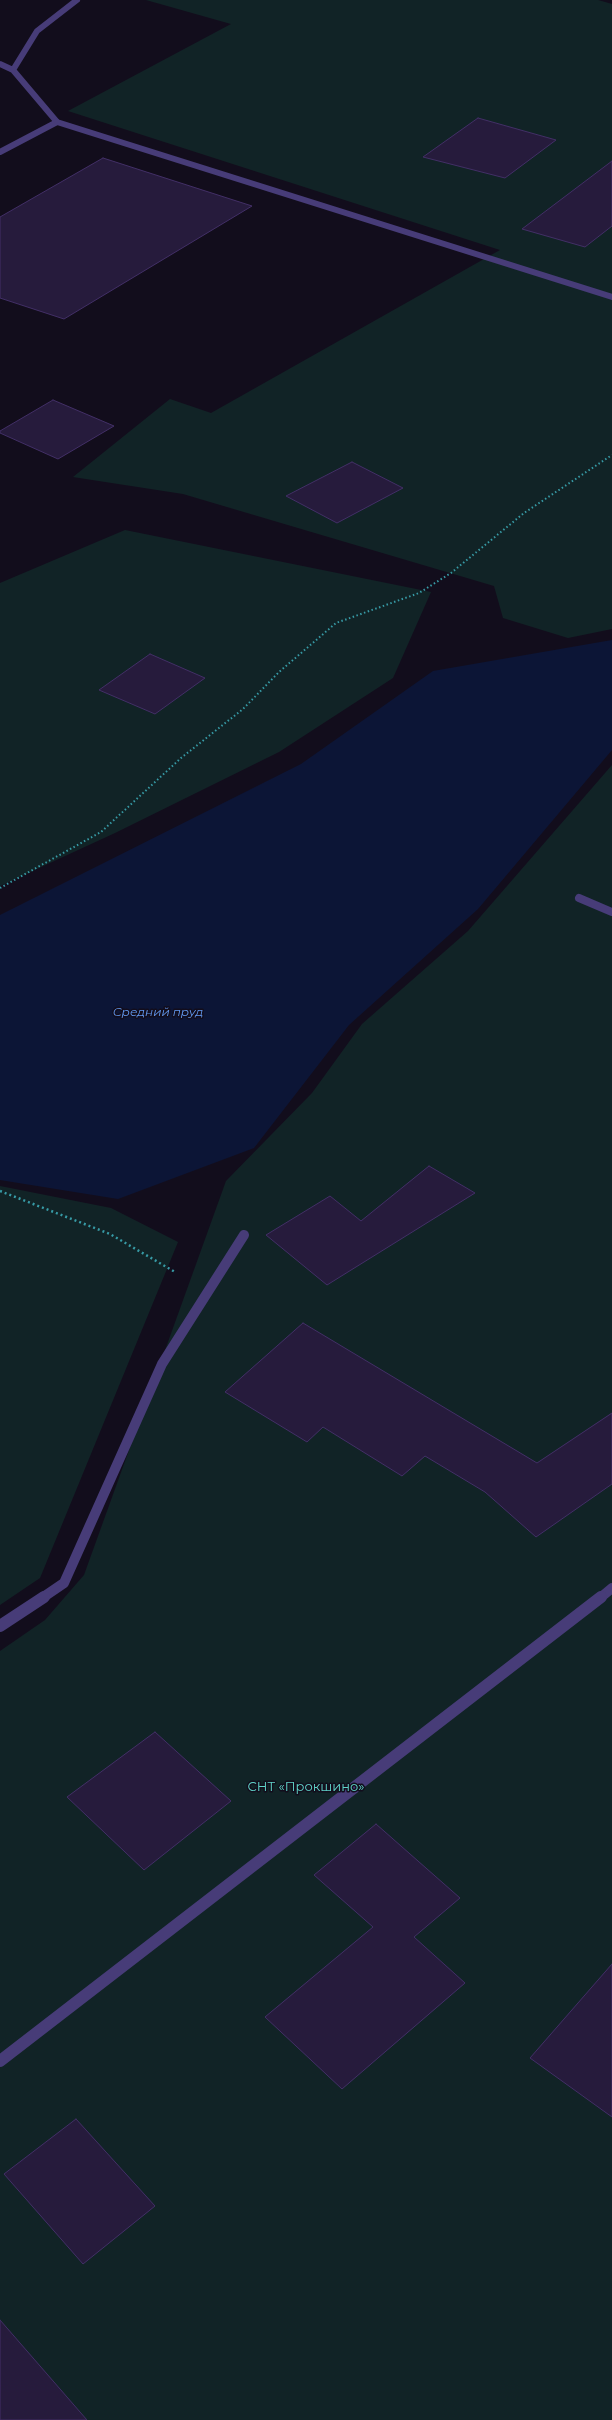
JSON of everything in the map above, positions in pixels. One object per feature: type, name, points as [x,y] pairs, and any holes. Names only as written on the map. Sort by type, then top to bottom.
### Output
[{"type":"street","points":[[13,70],[37,31],[77,0]]},
{"type":"street","points":[[0,64],[13,70],[57,122],[612,297]]},
{"type":"street","points":[[0,152],[57,122]]},
{"type":"street","points":[[579,898],[612,912]]},
{"type":"street","points":[[0,1626],[64,1582],[162,1364],[244,1235]]},
{"type":"street","points":[[0,2061],[612,1588]]},
{"type":"path","points":[[0,888],[101,832],[180,758],[243,708],[279,672],[336,623],[419,593],[451,574],[524,513],[612,455]]},
{"type":"path","points":[[0,1191],[110,1234],[209,1291]]},
{"type":"green space","points":[[146,0],[598,0],[612,4],[612,629],[568,638],[503,618],[494,586],[183,494],[73,477],[170,399],[211,413],[500,250],[68,111],[231,24]]},
{"type":"green space","points":[[125,530],[431,592],[393,678],[279,752],[115,833],[0,886],[0,583]]},
{"type":"green space","name":"СНТ «Прокшино»","points":[[612,765],[612,2420],[0,2420],[0,1651],[45,1620],[84,1575],[226,1181],[312,1093],[362,1024],[468,931]]},
{"type":"green space","points":[[0,1186],[111,1208],[178,1242],[40,1578],[0,1605]]},
{"type":"water","name":"Средний пруд","points":[[612,640],[612,750],[478,909],[349,1025],[254,1148],[118,1199],[0,1180],[0,915],[301,764],[433,671]]},
{"type":"building","points":[[478,118],[556,140],[505,178],[423,157]]},
{"type":"building","points":[[103,158],[252,206],[64,319],[0,298],[0,217]]},
{"type":"building","points":[[612,161],[612,226],[585,247],[522,229]]},
{"type":"building","points":[[53,400],[114,426],[58,459],[0,433],[0,431]]},
{"type":"building","points":[[352,462],[403,488],[337,523],[286,496]]},
{"type":"building","points":[[150,654],[205,678],[155,714],[99,690]]},
{"type":"building","points":[[429,1166],[475,1193],[327,1285],[266,1235],[330,1196],[361,1221]]},
{"type":"building","points":[[303,1323],[537,1463],[612,1413],[612,1484],[536,1537],[485,1492],[425,1456],[402,1476],[323,1427],[307,1442],[225,1392]]},
{"type":"building","points":[[155,1732],[231,1801],[144,1870],[67,1797]]},
{"type":"building","points":[[376,1824],[460,1898],[414,1937],[465,1983],[342,2089],[265,2017],[373,1927],[314,1875]]},
{"type":"building","points":[[612,1964],[612,2117],[530,2058]]},
{"type":"building","points":[[76,2119],[155,2206],[83,2264],[4,2174]]},
{"type":"building","points":[[0,2320],[87,2420],[0,2420]]}]
